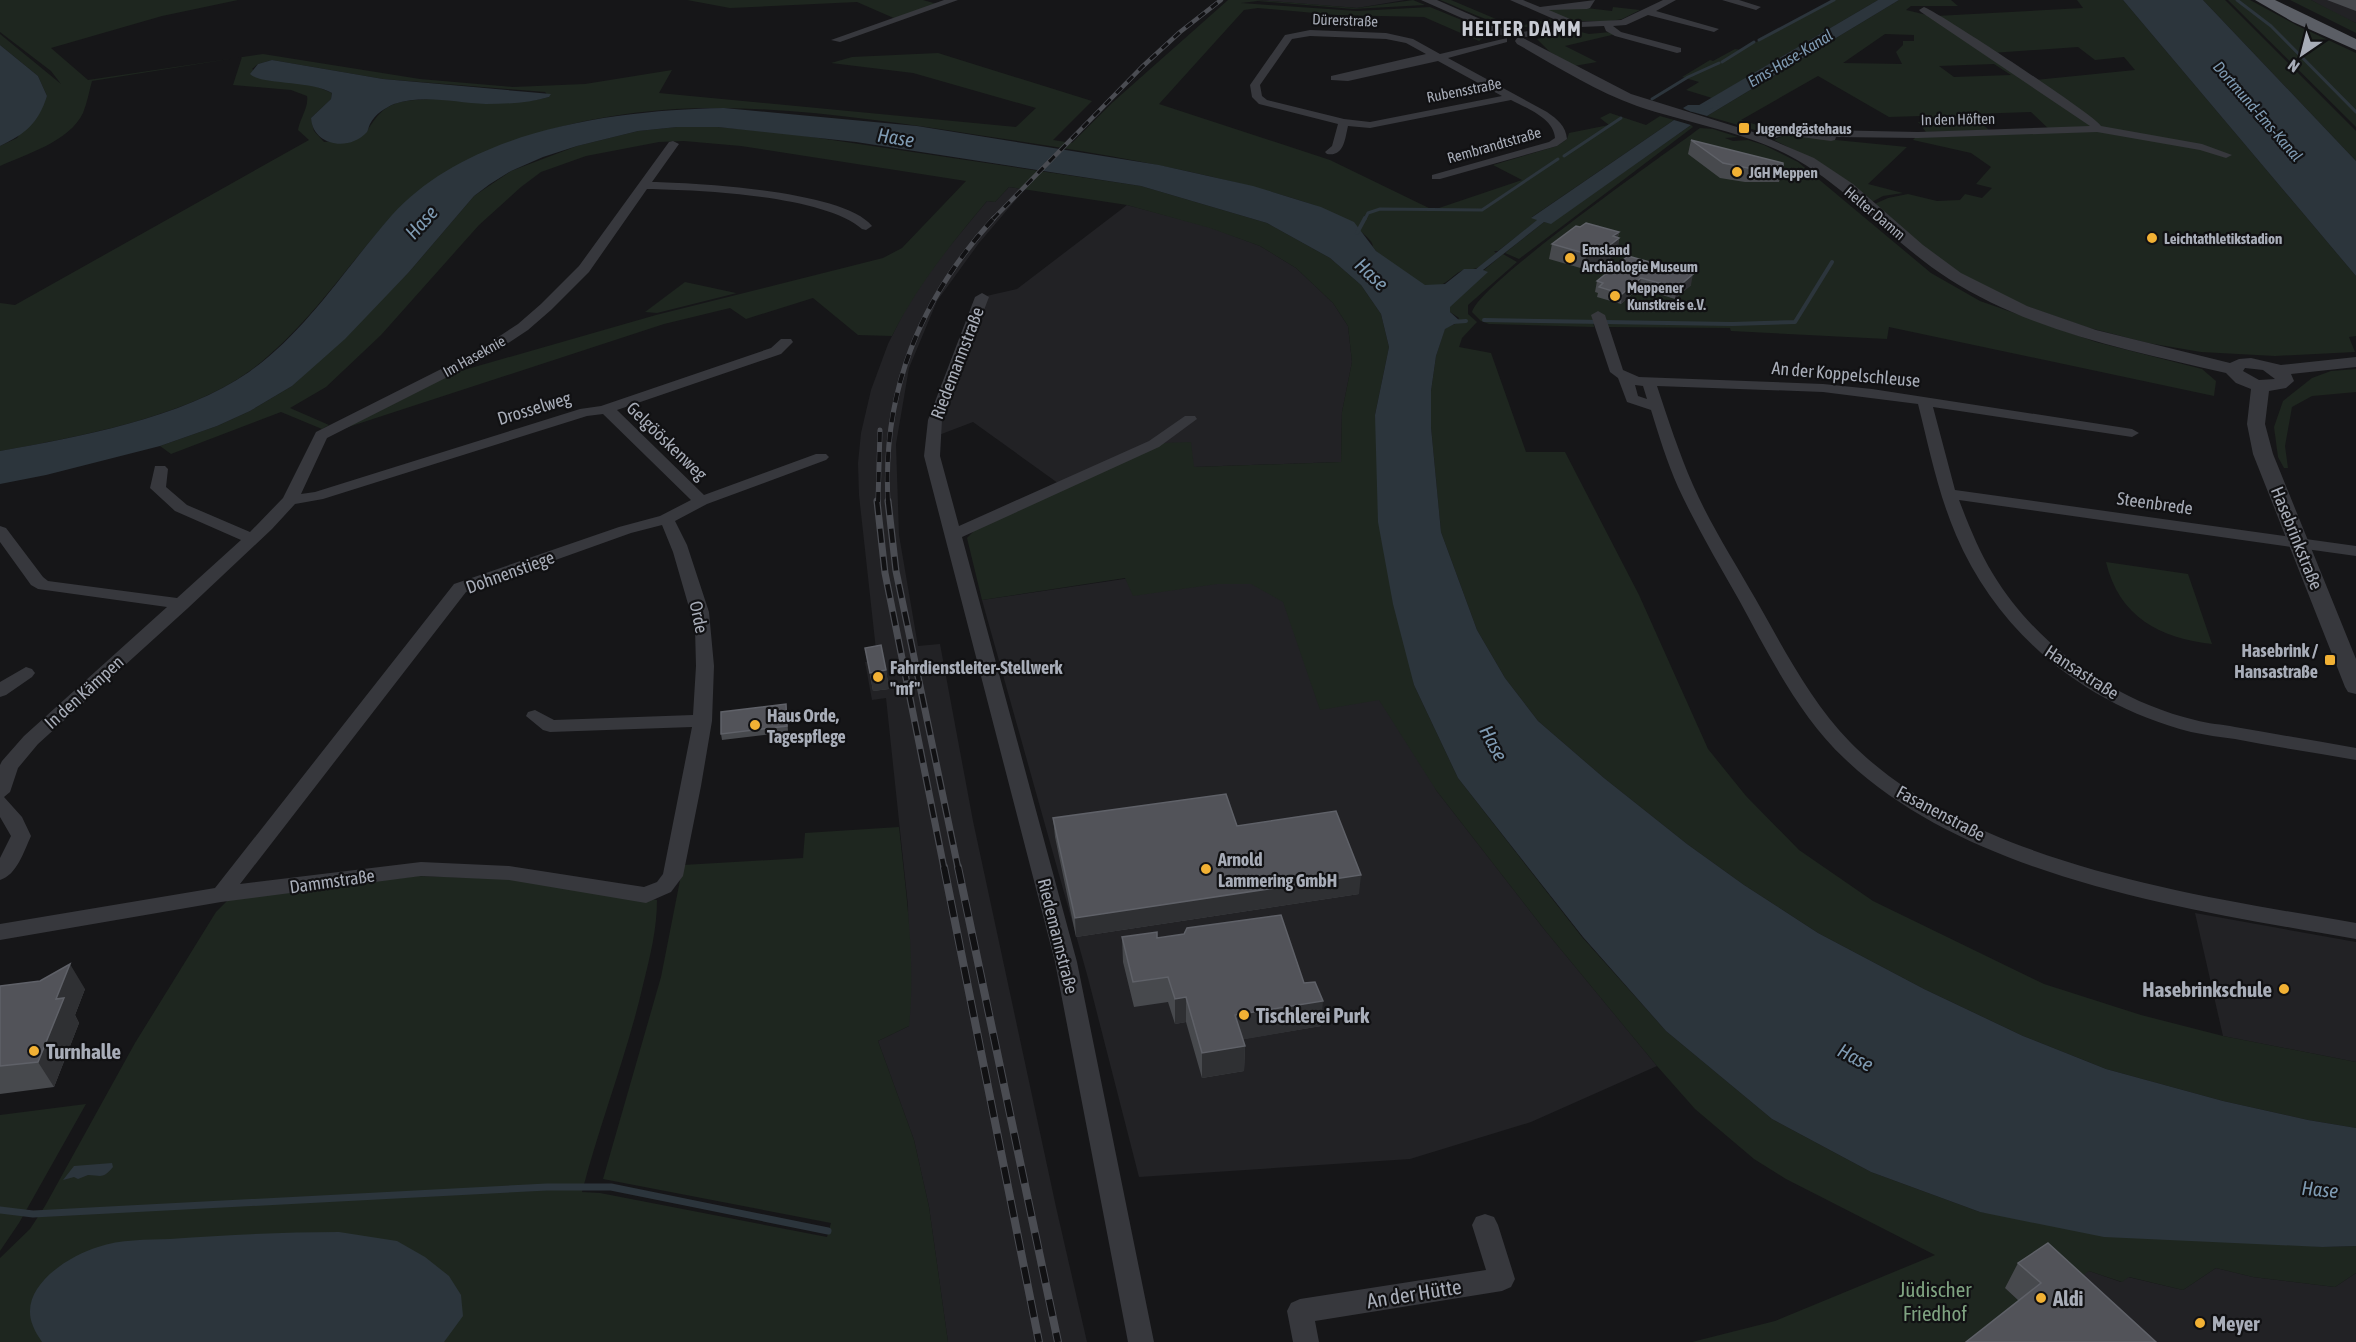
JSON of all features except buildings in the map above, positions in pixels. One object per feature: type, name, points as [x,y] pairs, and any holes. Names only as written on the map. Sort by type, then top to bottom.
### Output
[{"type":"highway","points":[[2263,0],[2356,38]]},
{"type":"highway","points":[[2282,6],[2301,23],[2356,46]]},
{"type":"street","points":[[836,40],[953,0]]},
{"type":"street","points":[[1428,0],[1503,36],[1524,38],[1574,24],[1623,23],[1671,0]]},
{"type":"street","points":[[1515,0],[1574,24]]},
{"type":"street","points":[[1539,9],[1556,6],[1587,6],[1590,0]]},
{"type":"street","points":[[1727,0],[1756,7]]},
{"type":"street","points":[[1924,10],[2067,104],[2094,123],[2097,129]]},
{"type":"street","points":[[1649,12],[1713,28]]},
{"type":"street","points":[[1608,24],[1609,29],[1618,34],[1677,50]]},
{"type":"street","name":"Dürerstraße","points":[[1263,102],[1257,97],[1255,85],[1289,37],[1299,34],[1399,38],[1440,57]]},
{"type":"street","points":[[1383,69],[1434,60],[1503,36]]},
{"type":"street","name":"Helter Damm","points":[[1524,38],[1624,96],[1762,139],[1810,161],[1946,269],[2014,307],[2116,342],[2234,369]]},
{"type":"street","name":"Rubensstraße","points":[[1440,57],[1512,97]]},
{"type":"street","name":"Rubensstraße","points":[[1263,102],[1344,122],[1370,125],[1512,97]]},
{"type":"street","name":"Rembrandtstraße","points":[[1436,177],[1553,144],[1561,139],[1562,135],[1558,125],[1512,97]]},
{"type":"street","points":[[1331,152],[1337,148],[1344,122]]},
{"type":"street","name":"In den Höften","points":[[1821,136],[1825,133],[1918,135],[2097,129],[2202,147],[2226,155]]},
{"type":"street","name":"In den Höften","points":[[1762,139],[1785,132],[1908,146]]},
{"type":"street","name":"Im Haseknie","points":[[290,500],[321,435],[482,354],[524,327],[579,275],[673,144]]},
{"type":"street","points":[[645,185],[735,189],[781,196],[853,216],[866,226]]},
{"type":"street","name":"Riedemannstraße","points":[[982,297],[935,420],[931,438],[932,456],[1066,962],[1141,1342]]},
{"type":"street","points":[[1600,320],[1617,372],[1624,377],[1632,399],[1658,408]]},
{"type":"street","name":"Drosselweg","points":[[290,500],[316,496],[585,412],[603,410],[776,351],[786,342]]},
{"type":"street","points":[[2279,371],[2285,378],[2282,384],[2261,385],[2239,377],[2234,369],[2239,364],[2253,363],[2279,371],[2356,362]]},
{"type":"street","name":"An der Koppelschleuse","points":[[1624,377],[1649,383],[1823,388],[1924,400],[2132,433]]},
{"type":"street","name":"Fasanenstraße","points":[[1649,383],[1681,476],[1790,674],[1820,719],[1844,746],[1889,785],[1922,807],[1954,824],[2005,846],[2096,877],[2194,902],[2356,931]]},
{"type":"street","name":"Hasebrinkstraße","points":[[2261,385],[2256,411],[2258,437],[2356,687]]},
{"type":"street","name":"Hansastraße","points":[[1924,400],[1948,494],[1979,566],[2009,612],[2044,650],[2084,678],[2135,706],[2187,725],[2356,754]]},
{"type":"street","name":"Gelgööskenweg","points":[[603,410],[610,412],[701,501]]},
{"type":"street","points":[[953,535],[1154,444],[1190,419]]},
{"type":"street","name":"Dohnenstiege","points":[[221,894],[460,588],[625,530],[666,519],[701,501],[821,457]]},
{"type":"street","points":[[160,469],[158,488],[181,508],[252,539]]},
{"type":"street","name":"Steenbrede","points":[[1948,494],[2356,551]]},
{"type":"street","name":"In den Kämpen","points":[[0,792],[9,766],[31,740],[182,604],[290,500]]},
{"type":"street","name":"Orde","points":[[664,887],[673,876],[703,721],[704,634],[675,531],[666,519]]},
{"type":"street","points":[[0,531],[37,580],[44,585],[182,604]]},
{"type":"street","points":[[0,691],[26,673]]},
{"type":"street","points":[[536,716],[550,726],[703,721]]},
{"type":"street","points":[[0,803],[15,822],[21,836],[12,856],[0,873]]},
{"type":"street","name":"Dammstraße","points":[[0,932],[221,894],[421,869],[509,873],[646,895],[664,887]]},
{"type":"street","name":"An der Hütte","points":[[1306,1342],[1300,1311],[1502,1279],[1485,1225]]},
{"type":"shaded area","points":[[1256,0],[1405,0],[1357,8]]},
{"type":"shaded area","points":[[2311,0],[2356,0],[2356,23],[2342,17]]},
{"type":"shaded area","points":[[1009,187],[1025,189],[979,243],[937,301],[909,368],[896,444],[899,535],[918,646],[940,644],[973,821],[1087,1342],[948,1342],[929,1207],[914,1140],[878,1041],[909,1026],[908,906],[886,698],[872,700],[865,662],[877,659],[859,495],[858,463],[861,433],[871,390],[888,344],[907,306],[930,270],[987,201],[995,202]]},
{"type":"shaded area","points":[[1127,205],[1209,227],[1260,246],[1296,268],[1333,303],[1348,326],[1352,362],[1342,412],[1341,462],[1194,467],[1062,486],[973,422],[931,438],[982,297],[1017,289]]},
{"type":"shaded area","points":[[1340,547],[1436,790],[1544,929],[1657,1066],[1531,1122],[1410,1159],[1139,1177],[1088,978],[982,600]]},
{"type":"shaded area","name":"Hasebrinkschule","points":[[2195,913],[2356,942],[2356,1062],[2223,1036]]},
{"type":"shaded area","points":[[2216,1268],[2253,1277],[2335,1287],[2356,1273],[2356,1342],[1984,1342],[2005,1288],[2089,1271],[2121,1282],[2128,1277],[2183,1290]]},
{"type":"green space","points":[[0,0],[238,0],[162,16],[51,48],[88,80],[231,59],[92,81],[83,113],[68,132],[46,146],[0,166],[0,146],[17,138],[47,96],[38,76],[0,45],[0,34],[61,84],[51,71],[0,32]]},
{"type":"green space","points":[[687,0],[923,0],[937,4],[896,19],[857,2],[730,8]]},
{"type":"green space","points":[[1228,0],[1256,0],[1357,8],[1413,0],[1425,5],[1353,9],[1258,1],[1241,3],[1357,11],[1430,7],[1481,28],[1489,34],[1479,41],[1424,17],[1337,15],[1258,8],[1244,10],[1159,104],[1330,160],[1433,210],[1522,180],[1493,165],[1557,146],[1567,139],[1569,133],[1609,125],[1600,118],[1610,113],[1646,125],[1660,116],[1674,120],[1532,217],[1538,220],[1498,251],[1494,251],[1496,253],[1482,265],[1475,269],[1463,270],[1445,283],[1433,287],[1420,283],[1388,262],[1357,228],[1317,206],[1188,171],[915,125],[786,111],[680,109],[590,120],[544,131],[500,146],[459,165],[422,189],[391,217],[290,336],[251,370],[225,386],[196,401],[131,423],[0,451],[0,303],[15,305],[309,140],[298,130],[307,104],[307,96],[291,90],[233,85],[242,57],[263,54],[420,79],[513,87],[585,84],[672,70],[659,93],[1016,127],[1036,108],[913,73],[831,63],[852,57],[938,53],[1092,101],[1053,140],[1072,143],[1113,102]],"holes":[[[272,60],[383,79],[545,92],[549,97],[511,102],[438,99],[401,102],[383,110],[365,133],[359,137],[349,141],[324,142],[314,131],[311,118],[331,99],[332,93],[308,83],[275,81],[252,69],[258,64]]]},
{"type":"green space","points":[[1440,0],[1451,0],[1512,26],[1483,18]]},
{"type":"green space","points":[[1835,0],[1878,0],[1712,98],[1686,90],[1699,82],[1682,77],[1710,60],[1713,61],[1735,49],[1741,50]]},
{"type":"green space","points":[[1899,0],[1951,0],[1958,6],[1911,6],[1906,10],[1927,15],[2035,80],[2135,70],[2124,57],[2095,60],[2078,47],[1992,53],[1936,16],[2083,8],[2077,0],[2123,0],[2356,276],[2356,336],[2349,337],[2355,352],[2275,356],[2201,352],[2148,343],[2086,327],[2012,301],[1966,279],[1870,206],[1888,198],[1908,194],[1937,201],[1960,200],[1965,194],[1982,198],[1992,188],[1976,184],[1991,167],[1971,153],[1913,140],[1917,136],[2052,132],[2031,112],[1972,114],[1990,131],[1926,132],[1918,122],[1926,122],[1921,116],[1889,117],[1818,76],[1741,120],[1770,129],[1762,132],[1707,116]],"holes":[[[1885,34],[1914,35],[1914,41],[1903,41],[1903,45],[1896,52],[1902,64],[1843,63]],[[1994,64],[2011,75],[1954,77],[1939,66]]]},
{"type":"green space","points":[[2203,0],[2225,0],[2356,131],[2356,161]]},
{"type":"green space","points":[[2228,0],[2250,0],[2356,53],[2356,127]]},
{"type":"green space","points":[[2290,0],[2311,0],[2356,23],[2356,33]]},
{"type":"green space","points":[[1578,7],[1612,11],[1613,7],[1640,10],[1622,19],[1611,21],[1570,21],[1549,12],[1551,9]]},
{"type":"green space","points":[[1549,19],[1557,22],[1541,26],[1518,26]]},
{"type":"green space","points":[[1573,30],[1589,34],[1611,32],[1616,34],[1565,46],[1597,62],[1574,66],[1550,52],[1537,39]]},
{"type":"green space","points":[[1691,125],[1693,127],[1519,259],[1505,253],[1544,222],[1551,223]]},
{"type":"green space","name":"Jüdischer Friedhof","points":[[677,127],[718,127],[792,134],[1141,186],[1267,223],[1330,258],[1361,285],[1381,314],[1389,347],[1375,415],[1414,685],[1458,778],[1582,937],[1666,1031],[1772,1119],[1871,1172],[1980,1212],[2322,1247],[2356,1246],[2356,1273],[2335,1287],[2253,1277],[2216,1268],[2183,1290],[2129,1277],[2122,1282],[2089,1271],[2073,1282],[2005,1288],[2027,1308],[1984,1342],[1692,1342],[1775,1321],[1935,1255],[1786,1179],[1754,1159],[1695,1109],[1544,929],[1436,790],[1379,700],[1320,710],[1283,602],[1251,584],[1217,584],[1133,596],[1125,578],[982,600],[967,538],[975,530],[1161,443],[1191,442],[1194,467],[1341,462],[1342,412],[1352,362],[1348,326],[1333,303],[1296,268],[1260,246],[1210,228],[1127,205],[1009,187],[995,202],[987,201],[948,249],[912,300],[892,336],[858,335],[813,298],[746,319],[730,308],[664,324],[333,432],[450,374],[656,315],[883,258],[902,248],[966,181],[741,146],[684,141],[659,142],[586,156],[541,172],[521,187],[479,225],[381,335],[326,387],[290,408],[329,425],[322,429],[281,412],[171,454],[160,446],[217,426],[250,411],[292,386],[409,272],[474,196],[511,171],[577,146],[638,131]]},
{"type":"green space","points":[[1700,128],[1713,129],[1738,137],[1725,138],[1733,141],[1748,140],[1764,145],[1798,162],[1931,273],[1980,301],[2096,342],[2202,369],[2216,381],[2214,396],[1889,327],[1887,339],[1731,331],[1730,328],[1608,327],[1592,315],[1594,327],[1489,324],[1481,321],[1472,312],[1483,297],[1506,274],[1614,190]]},
{"type":"green space","points":[[1785,135],[1907,147],[1868,184],[1903,193],[1883,196],[1868,204],[1814,160],[1774,140]]},
{"type":"green space","points":[[1503,254],[1517,262],[1468,305],[1468,314],[1477,322],[1462,338],[1459,347],[1491,353],[1526,452],[1565,452],[1639,595],[1708,749],[1746,796],[1799,850],[1873,901],[2044,984],[2141,1015],[2223,1036],[2356,1062],[2356,1128],[2223,1101],[2106,1069],[2023,1036],[1924,989],[1818,933],[1744,885],[1687,844],[1604,778],[1538,721],[1505,678],[1477,630],[1441,532],[1431,427],[1431,391],[1436,356],[1445,328],[1455,324],[1459,318],[1450,312],[1449,307],[1487,272],[1483,271]]},
{"type":"green space","points":[[685,282],[737,293],[657,313],[645,312]]},
{"type":"green space","points":[[2356,369],[2356,392],[2312,396],[2292,407],[2285,446],[2288,468],[2284,468],[2278,457],[2274,427],[2283,401],[2312,378],[2331,371]]},
{"type":"green space","points":[[2106,562],[2188,574],[2212,644],[2175,636],[2144,621],[2121,597],[2112,581]]},
{"type":"green space","points":[[899,827],[911,951],[909,1026],[878,1041],[914,1140],[929,1207],[948,1342],[0,1342],[0,1258],[30,1229],[45,1206],[135,1043],[216,912],[229,899],[418,876],[507,879],[657,900],[653,943],[637,1011],[582,1192],[600,1193],[827,1237],[831,1223],[603,1179],[661,977],[683,865],[803,858],[805,833]]},
{"type":"green space","points":[[86,1104],[19,1223],[0,1251],[0,1115]]},
{"type":"water","points":[[1878,0],[1899,0],[1707,116],[1689,111]]},
{"type":"water","name":"Dortmund-Ems-Kanal","points":[[2123,0],[2203,0],[2356,161],[2356,276]]},
{"type":"water","points":[[0,45],[38,76],[47,96],[35,121],[17,137],[0,146]]},
{"type":"water","points":[[272,60],[383,79],[551,94],[541,99],[510,103],[486,104],[429,99],[406,101],[394,104],[380,112],[372,120],[367,132],[360,138],[342,144],[333,143],[318,135],[311,118],[331,99],[332,93],[311,86],[264,80],[250,74],[258,64]]},
{"type":"water","name":"Hase","points":[[724,108],[917,126],[1159,165],[1253,186],[1321,207],[1354,222],[1376,251],[1425,285],[1445,284],[1464,269],[1476,269],[1537,220],[1531,218],[1674,120],[1691,125],[1551,224],[1544,222],[1483,270],[1488,272],[1450,307],[1450,312],[1460,321],[1445,329],[1436,356],[1431,391],[1431,427],[1441,532],[1477,630],[1505,678],[1538,721],[1604,778],[1687,844],[1744,885],[1818,933],[1924,989],[2023,1036],[2106,1069],[2223,1101],[2356,1128],[2356,1246],[2322,1247],[2104,1237],[1980,1212],[1871,1172],[1772,1119],[1666,1031],[1583,937],[1458,778],[1414,685],[1393,604],[1378,522],[1375,415],[1389,347],[1381,314],[1361,285],[1330,258],[1267,223],[1141,186],[856,142],[718,127],[677,127],[638,131],[543,157],[511,171],[490,184],[474,196],[409,272],[345,339],[292,386],[250,411],[217,426],[160,446],[46,475],[0,484],[0,451],[96,432],[162,414],[223,388],[249,372],[270,356],[308,318],[392,215],[424,186],[461,162],[503,144],[546,130],[592,120],[637,113]]},
{"type":"water","points":[[112,1163],[113,1167],[104,1175],[88,1175],[78,1179],[74,1177],[63,1180],[74,1166]]},
{"type":"water","points":[[339,1232],[397,1241],[425,1257],[449,1276],[461,1295],[463,1316],[444,1342],[42,1342],[33,1326],[30,1312],[32,1299],[48,1276],[73,1258],[98,1247],[134,1240]]},
{"type":"waterway","points":[[1759,40],[1834,0]]},
{"type":"waterway","points":[[2237,0],[2271,26],[2356,112]]},
{"type":"waterway","points":[[1722,62],[1754,42]]},
{"type":"waterway","points":[[1652,99],[1688,77],[1719,63]]},
{"type":"waterway","name":"Ems-Hase-Kanal","points":[[1688,108],[1706,108],[1716,102]]},
{"type":"waterway","points":[[1564,156],[1621,118]]},
{"type":"waterway","points":[[1365,219],[1368,213],[1380,209],[1482,210],[1558,159]]},
{"type":"waterway","points":[[1357,233],[1365,218]]},
{"type":"waterway","points":[[1484,320],[1732,324],[1795,322],[1832,262]]},
{"type":"waterway","points":[[1452,322],[1466,321]]},
{"type":"waterway","points":[[0,1210],[33,1214],[547,1187],[611,1187],[828,1231]]},
{"type":"railway","points":[[993,219],[1142,67],[1180,32],[1221,0]]},
{"type":"railway","points":[[888,501],[888,461],[892,422],[899,385],[911,349],[926,314],[945,281],[994,218]]},
{"type":"railway","points":[[878,502],[880,430]]},
{"type":"railway","points":[[877,501],[885,573],[944,868]]},
{"type":"railway","points":[[888,501],[896,571],[958,868]]},
{"type":"railway","points":[[944,867],[1039,1342]]},
{"type":"railway","points":[[958,867],[1058,1342]]},
{"type":"place","name":"Jugendgästehaus","points":[[1744,128]]},
{"type":"place","name":"JGH Meppen","points":[[1737,172]]},
{"type":"place","name":"Leichtathletikstadion","points":[[2152,238]]},
{"type":"place","name":"Emsland Archäologie Museum","points":[[1570,258]]},
{"type":"place","name":"Meppener Kunstkreis e.V.","points":[[1615,296]]},
{"type":"place","name":"Hasebrink / Hansastraße","points":[[2330,660]]},
{"type":"place","name":"Fahrdienstleiter-Stellwerk \"mf\"","points":[[878,677]]},
{"type":"place","name":"Haus Orde, Tagespflege","points":[[755,725]]},
{"type":"place","name":"Arnold Lammering GmbH","points":[[1206,869]]},
{"type":"place","name":"Hasebrinkschule","points":[[2284,989]]},
{"type":"place","name":"Tischlerei Purk","points":[[1244,1015]]},
{"type":"place","name":"Turnhalle","points":[[34,1051]]},
{"type":"place","name":"Aldi","points":[[2041,1298]]},
{"type":"place","name":"Meyer","points":[[2200,1323]]},
{"type":"district","name":"HELTER DAMM","points":[[1522,28]]}]
